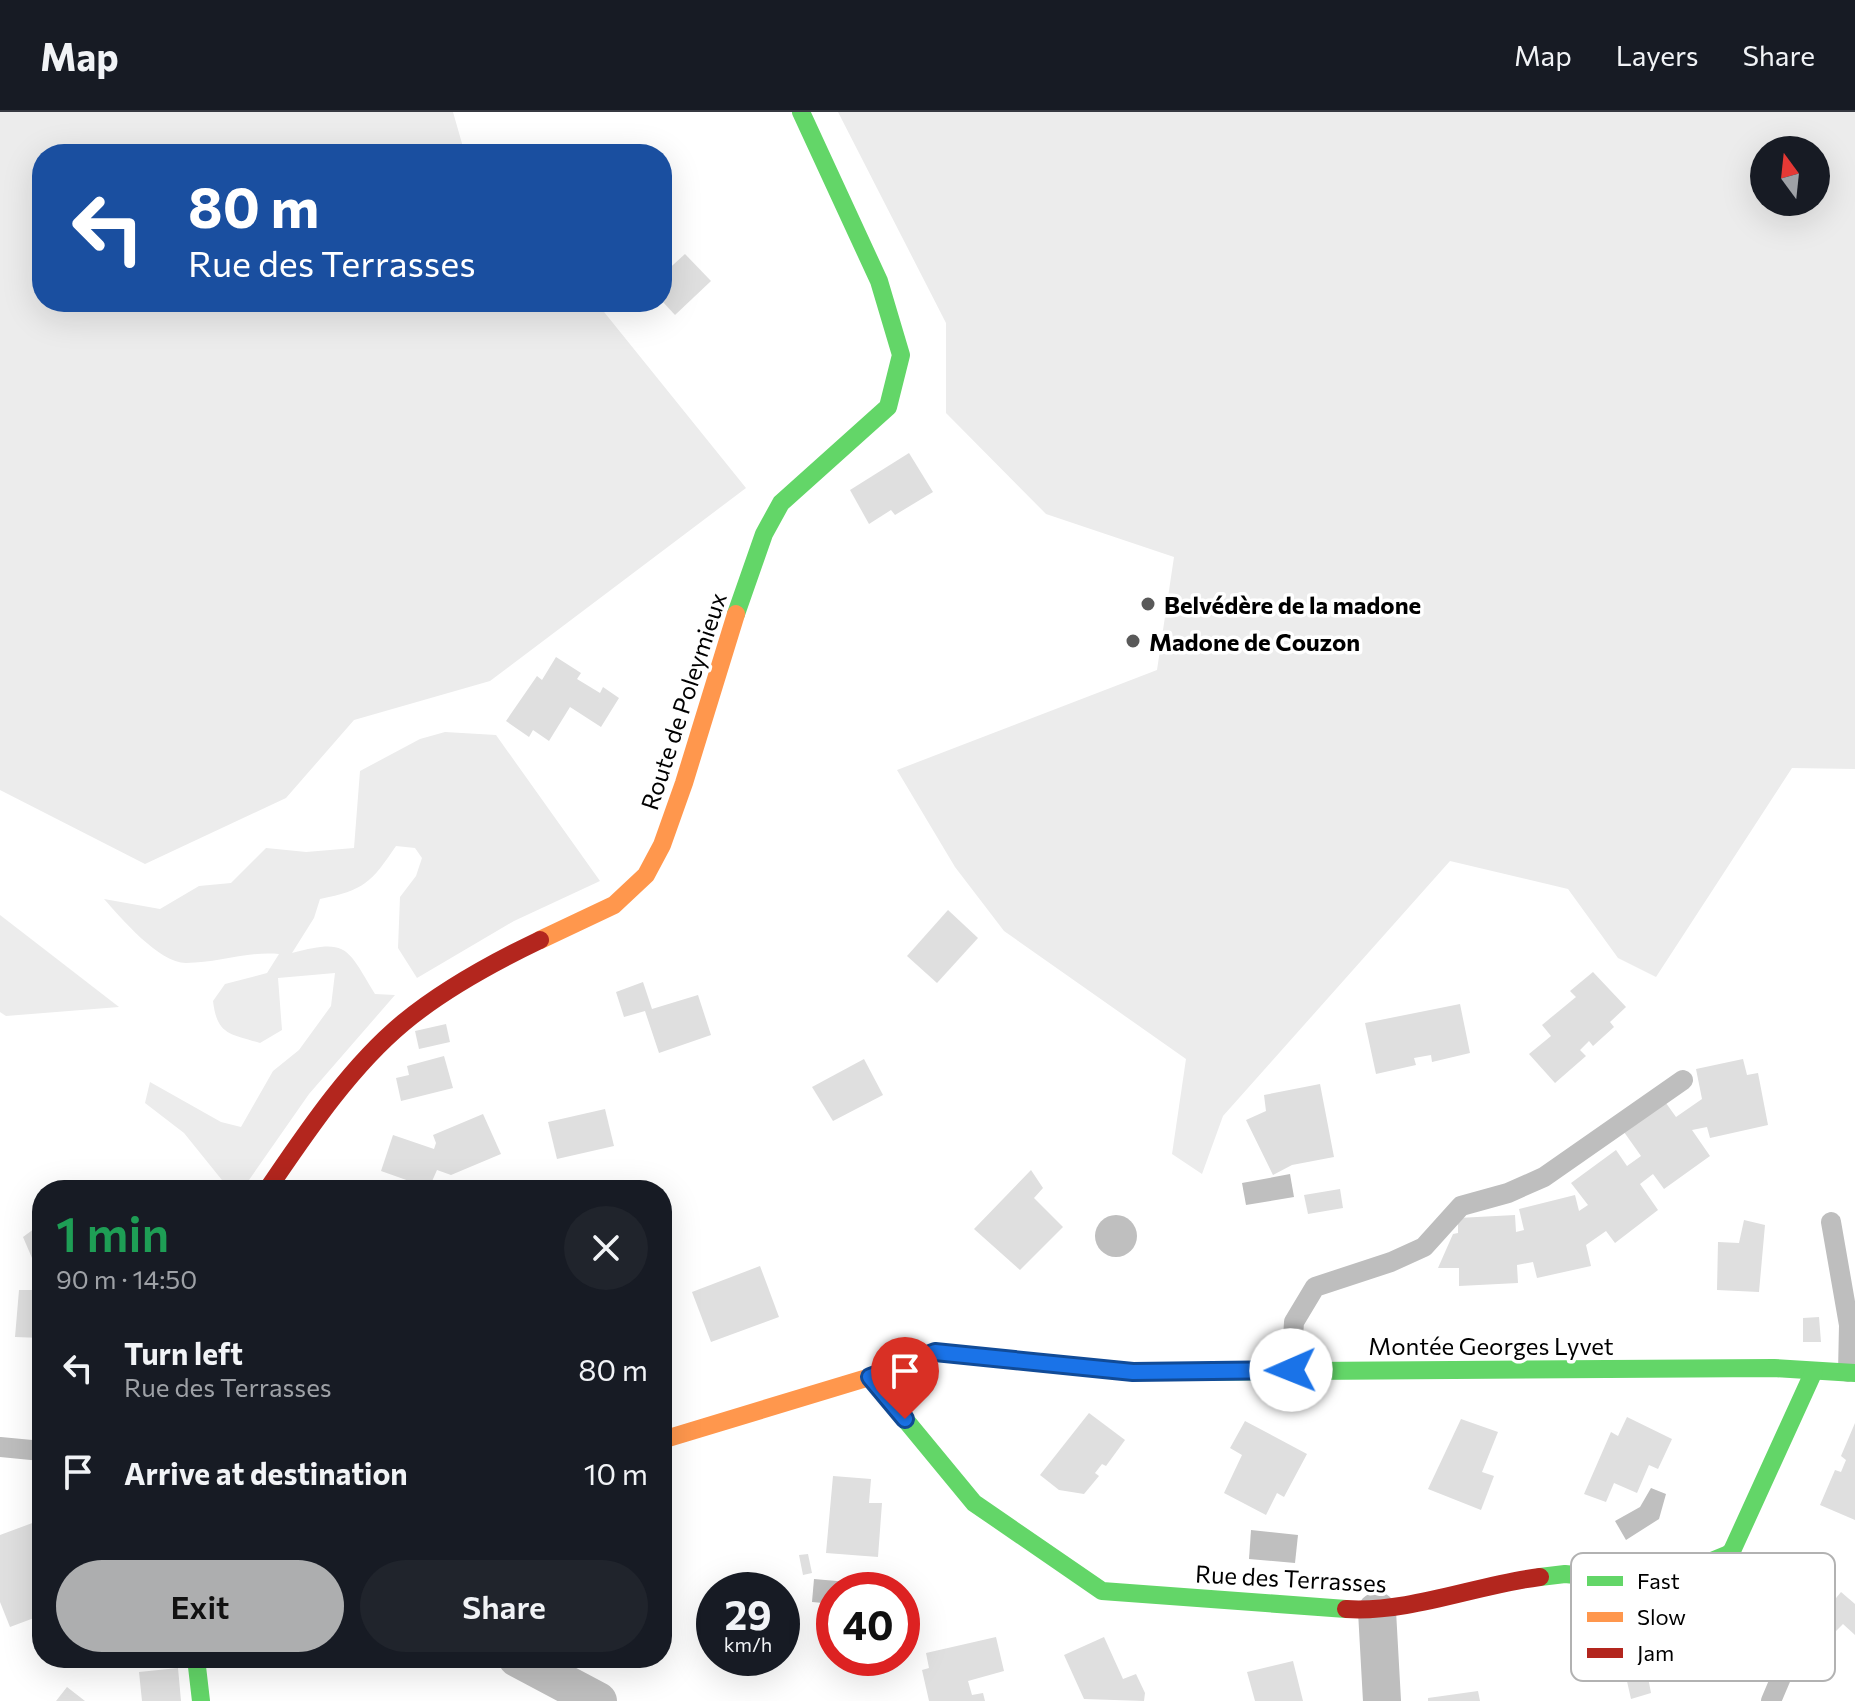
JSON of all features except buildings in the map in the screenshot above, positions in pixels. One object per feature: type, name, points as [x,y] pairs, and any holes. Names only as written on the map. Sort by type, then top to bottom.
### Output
[{"type":"street","name":"Route de Poleymieux","points":[[274,1180],[325,1106],[402,1024],[489,964],[614,905],[646,875],[662,845],[684,783],[734,618],[764,534],[781,503],[888,407],[901,355],[879,281],[801,112]]},
{"type":"street","name":"Montée Georges Lyvet","points":[[672,1437],[870,1377],[935,1352],[1133,1372],[1774,1368],[1851,1372]]},
{"type":"street","points":[[1731,1553],[1814,1371]]},
{"type":"street","name":"Rue des Terrasses","points":[[870,1377],[974,1503],[1102,1591],[1377,1611],[1499,1582],[1571,1575]]},
{"type":"street","points":[[1377,1611],[1382,1701]]},
{"type":"street","points":[[197,1668],[201,1701]]},
{"type":"street","points":[[536,1668],[598,1701]]},
{"type":"lane","points":[[1291,1370],[1294,1322],[1315,1287],[1391,1262],[1424,1247],[1461,1206],[1508,1193],[1544,1177],[1683,1080]]},
{"type":"lane","points":[[1831,1222],[1852,1324],[1851,1372]]},
{"type":"lane","points":[[0,1447],[32,1450]]},
{"type":"lane","points":[[1771,1701],[1779,1681]]},
{"type":"shaded area","points":[[0,112],[453,112],[462,144],[32,144],[32,312],[604,312],[746,488],[490,681],[354,720],[286,798],[145,864],[0,790]]},
{"type":"shaded area","points":[[838,112],[1855,112],[1855,769],[1792,768],[1656,977],[1618,958],[1568,889],[1450,861],[1223,1116],[1202,1174],[1172,1154],[1186,1059],[1004,931],[955,867],[897,770],[1157,670],[1174,557],[1046,514],[946,413],[946,323]]},
{"type":"shaded area","points":[[445,732],[496,735],[600,881],[514,921],[417,978],[398,948],[400,897],[416,876],[422,858],[415,848],[396,846],[380,869],[365,883],[347,892],[320,899],[314,918],[292,953],[335,947],[351,957],[375,994],[395,995],[309,1094],[249,1180],[222,1180],[184,1133],[145,1103],[150,1082],[221,1122],[241,1127],[273,1071],[299,1050],[331,1006],[335,973],[278,978],[282,1030],[260,1043],[241,1037],[222,1027],[213,1001],[225,984],[267,973],[279,954],[186,963],[175,961],[141,938],[104,899],[160,909],[199,886],[231,883],[266,848],[306,852],[354,848],[360,771],[420,739]]},
{"type":"shaded area","points":[[0,915],[119,1007],[6,1016],[0,1012]]},
{"type":"shaded area","points":[[1290,1174],[1294,1197],[1246,1205],[1242,1183]]},
{"type":"shaded area","points":[[1116,1215],[1131,1221],[1137,1236],[1131,1251],[1116,1257],[1101,1251],[1095,1236],[1101,1221]]},
{"type":"shaded area","points":[[1651,1488],[1666,1494],[1659,1519],[1626,1540],[1615,1521],[1640,1507]]},
{"type":"shaded area","points":[[1251,1530],[1298,1535],[1295,1563],[1249,1559]]},
{"type":"shaded area","points":[[814,1579],[816,1579],[816,1602],[812,1602]]},
{"type":"traffic: fast","points":[[736,614],[764,534],[781,503],[888,407],[901,355],[879,281],[801,112]]},
{"type":"traffic: fast","points":[[1053,1364],[1133,1372],[1774,1368],[1855,1373]]},
{"type":"traffic: fast","points":[[1731,1553],[1814,1371]]},
{"type":"traffic: fast","points":[[870,1377],[974,1503],[1102,1591],[1346,1609]]},
{"type":"traffic: fast","points":[[1540,1577],[1571,1575]]},
{"type":"traffic: fast","points":[[197,1668],[201,1701]]},
{"type":"traffic: slow","points":[[540,940],[614,905],[646,875],[662,845],[684,783],[736,614]]},
{"type":"traffic: slow","points":[[672,1437],[870,1377],[935,1352],[1053,1364]]},
{"type":"traffic: jam","points":[[274,1180],[329,1102],[383,1041],[452,988],[540,940]]},
{"type":"traffic: jam","points":[[1346,1609],[1419,1603],[1540,1577]]},
{"type":"place","name":"Belvédère de la madone","points":[[1148,604]]},
{"type":"place","name":"Madone de Couzon","points":[[1133,641]]},
{"type":"route","points":[[905,1419],[870,1377],[935,1352],[1133,1372],[1291,1370]]}]
